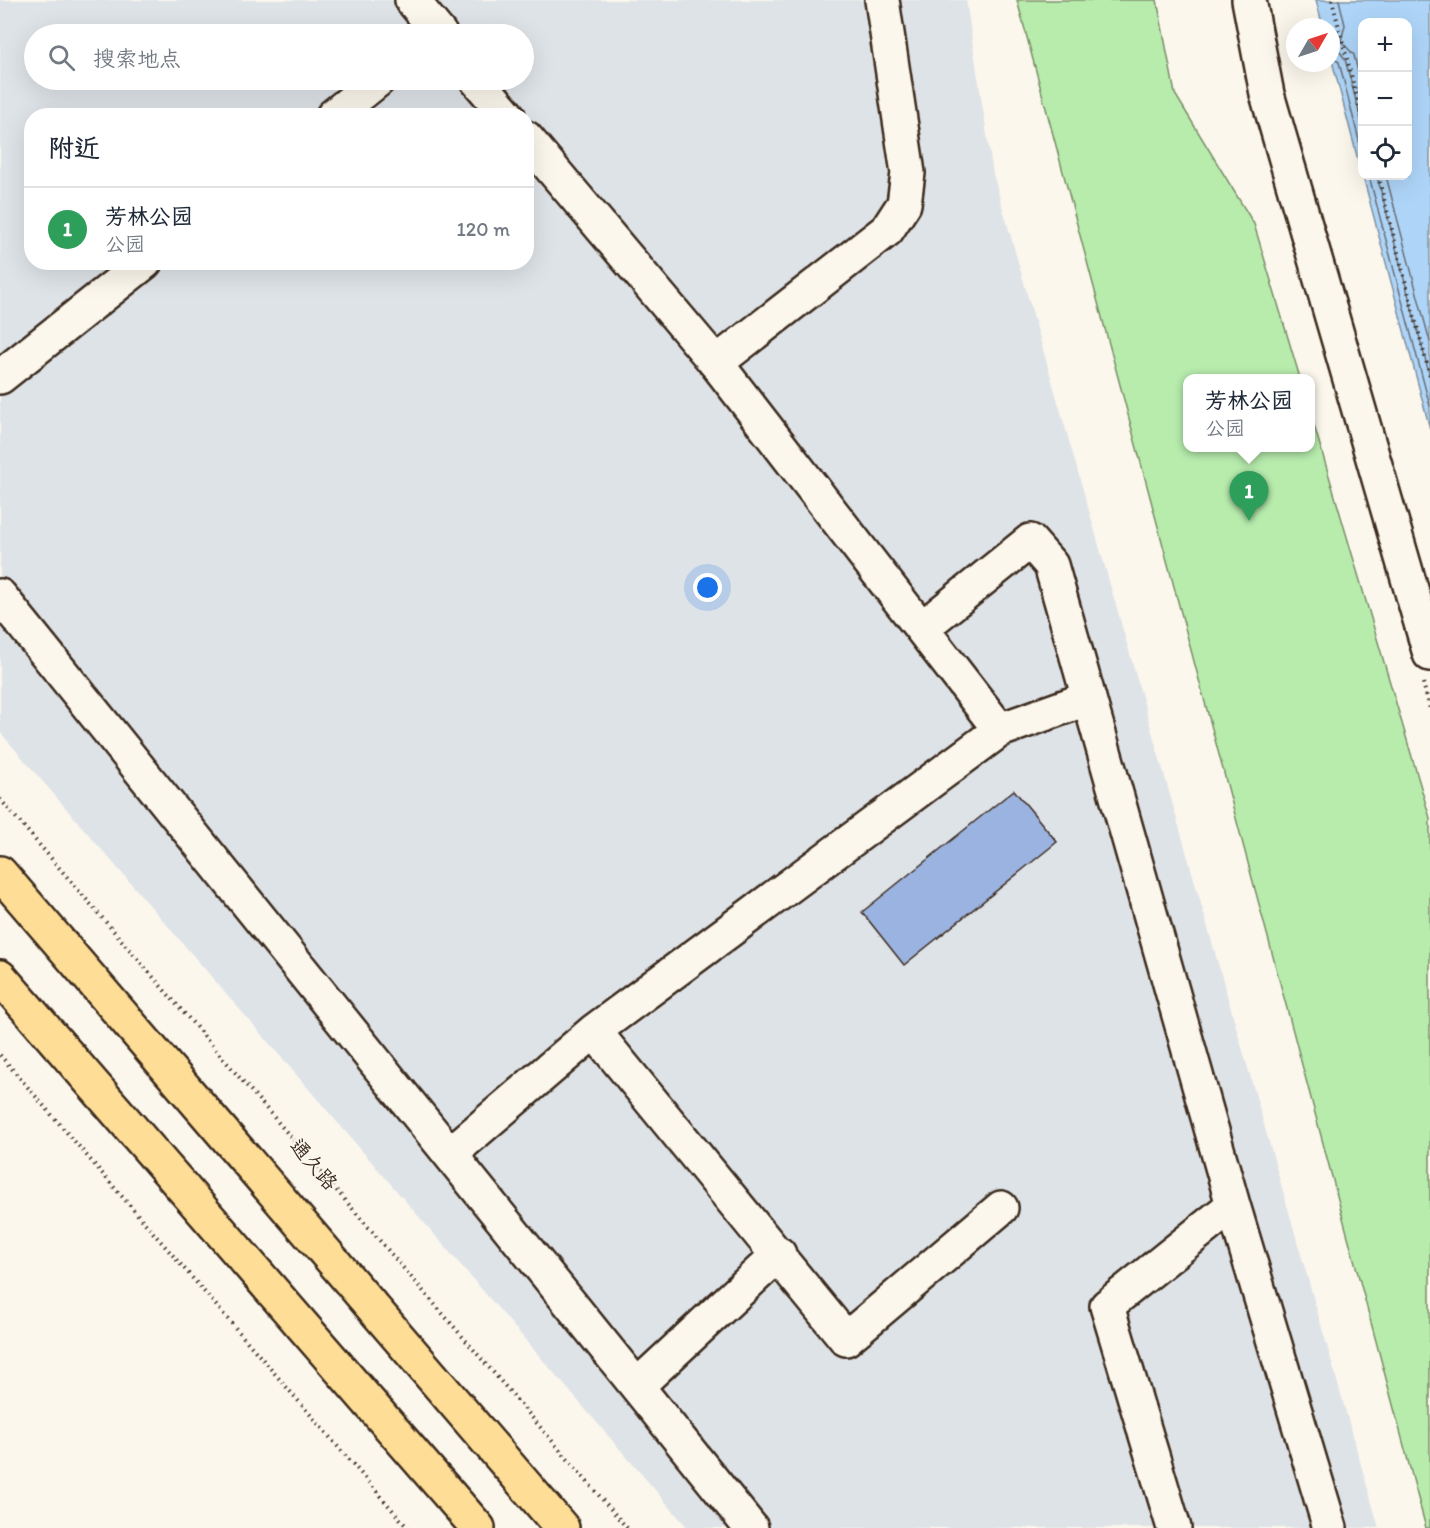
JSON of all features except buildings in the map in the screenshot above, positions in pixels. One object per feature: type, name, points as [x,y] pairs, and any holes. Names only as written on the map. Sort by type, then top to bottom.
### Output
[{"type":"main road","points":[[0,873],[562,1528]]},
{"type":"main road","points":[[0,977],[478,1528]]},
{"type":"street","points":[[412,0],[430,24]]},
{"type":"street","points":[[716,363],[887,230],[904,204],[908,172],[882,0]]},
{"type":"street","points":[[1249,0],[1267,94],[1430,654]]},
{"type":"street","points":[[343,108],[366,90]]},
{"type":"street","points":[[486,90],[501,108]]},
{"type":"street","points":[[534,147],[716,363],[1000,730]]},
{"type":"street","points":[[0,377],[135,270]]},
{"type":"street","points":[[922,628],[1030,541],[1051,565],[1233,1205],[1330,1528]]},
{"type":"street","points":[[0,596],[751,1528]]},
{"type":"street","points":[[450,1154],[594,1031],[1000,730],[1089,698]]},
{"type":"street","points":[[594,1031],[779,1254],[846,1339],[1001,1208]]},
{"type":"street","points":[[1174,1528],[1107,1306],[1233,1205]]},
{"type":"street","points":[[637,1386],[779,1254]]},
{"type":"path","points":[[1332,0],[1358,102]]},
{"type":"path","points":[[1379,180],[1430,376]]},
{"type":"path","name":"通久路","points":[[0,800],[627,1528]]},
{"type":"path","points":[[0,1055],[408,1528]]},
{"type":"shaded area","points":[[0,0],[966,0],[993,174],[1379,1528],[688,1528],[0,732]]},
{"type":"green space","points":[[1017,0],[1157,0],[1175,94],[1254,224],[1299,374],[1183,374],[1183,452],[1315,452],[1315,429],[1430,818],[1430,1528],[1426,1528]]},
{"type":"water","points":[[1316,0],[1430,0],[1430,429],[1364,180],[1412,180],[1412,18],[1358,18],[1358,160],[1335,72],[1340,72],[1340,18],[1321,18]]},
{"type":"place","name":"芳林公园","points":[[1249,521]]}]
